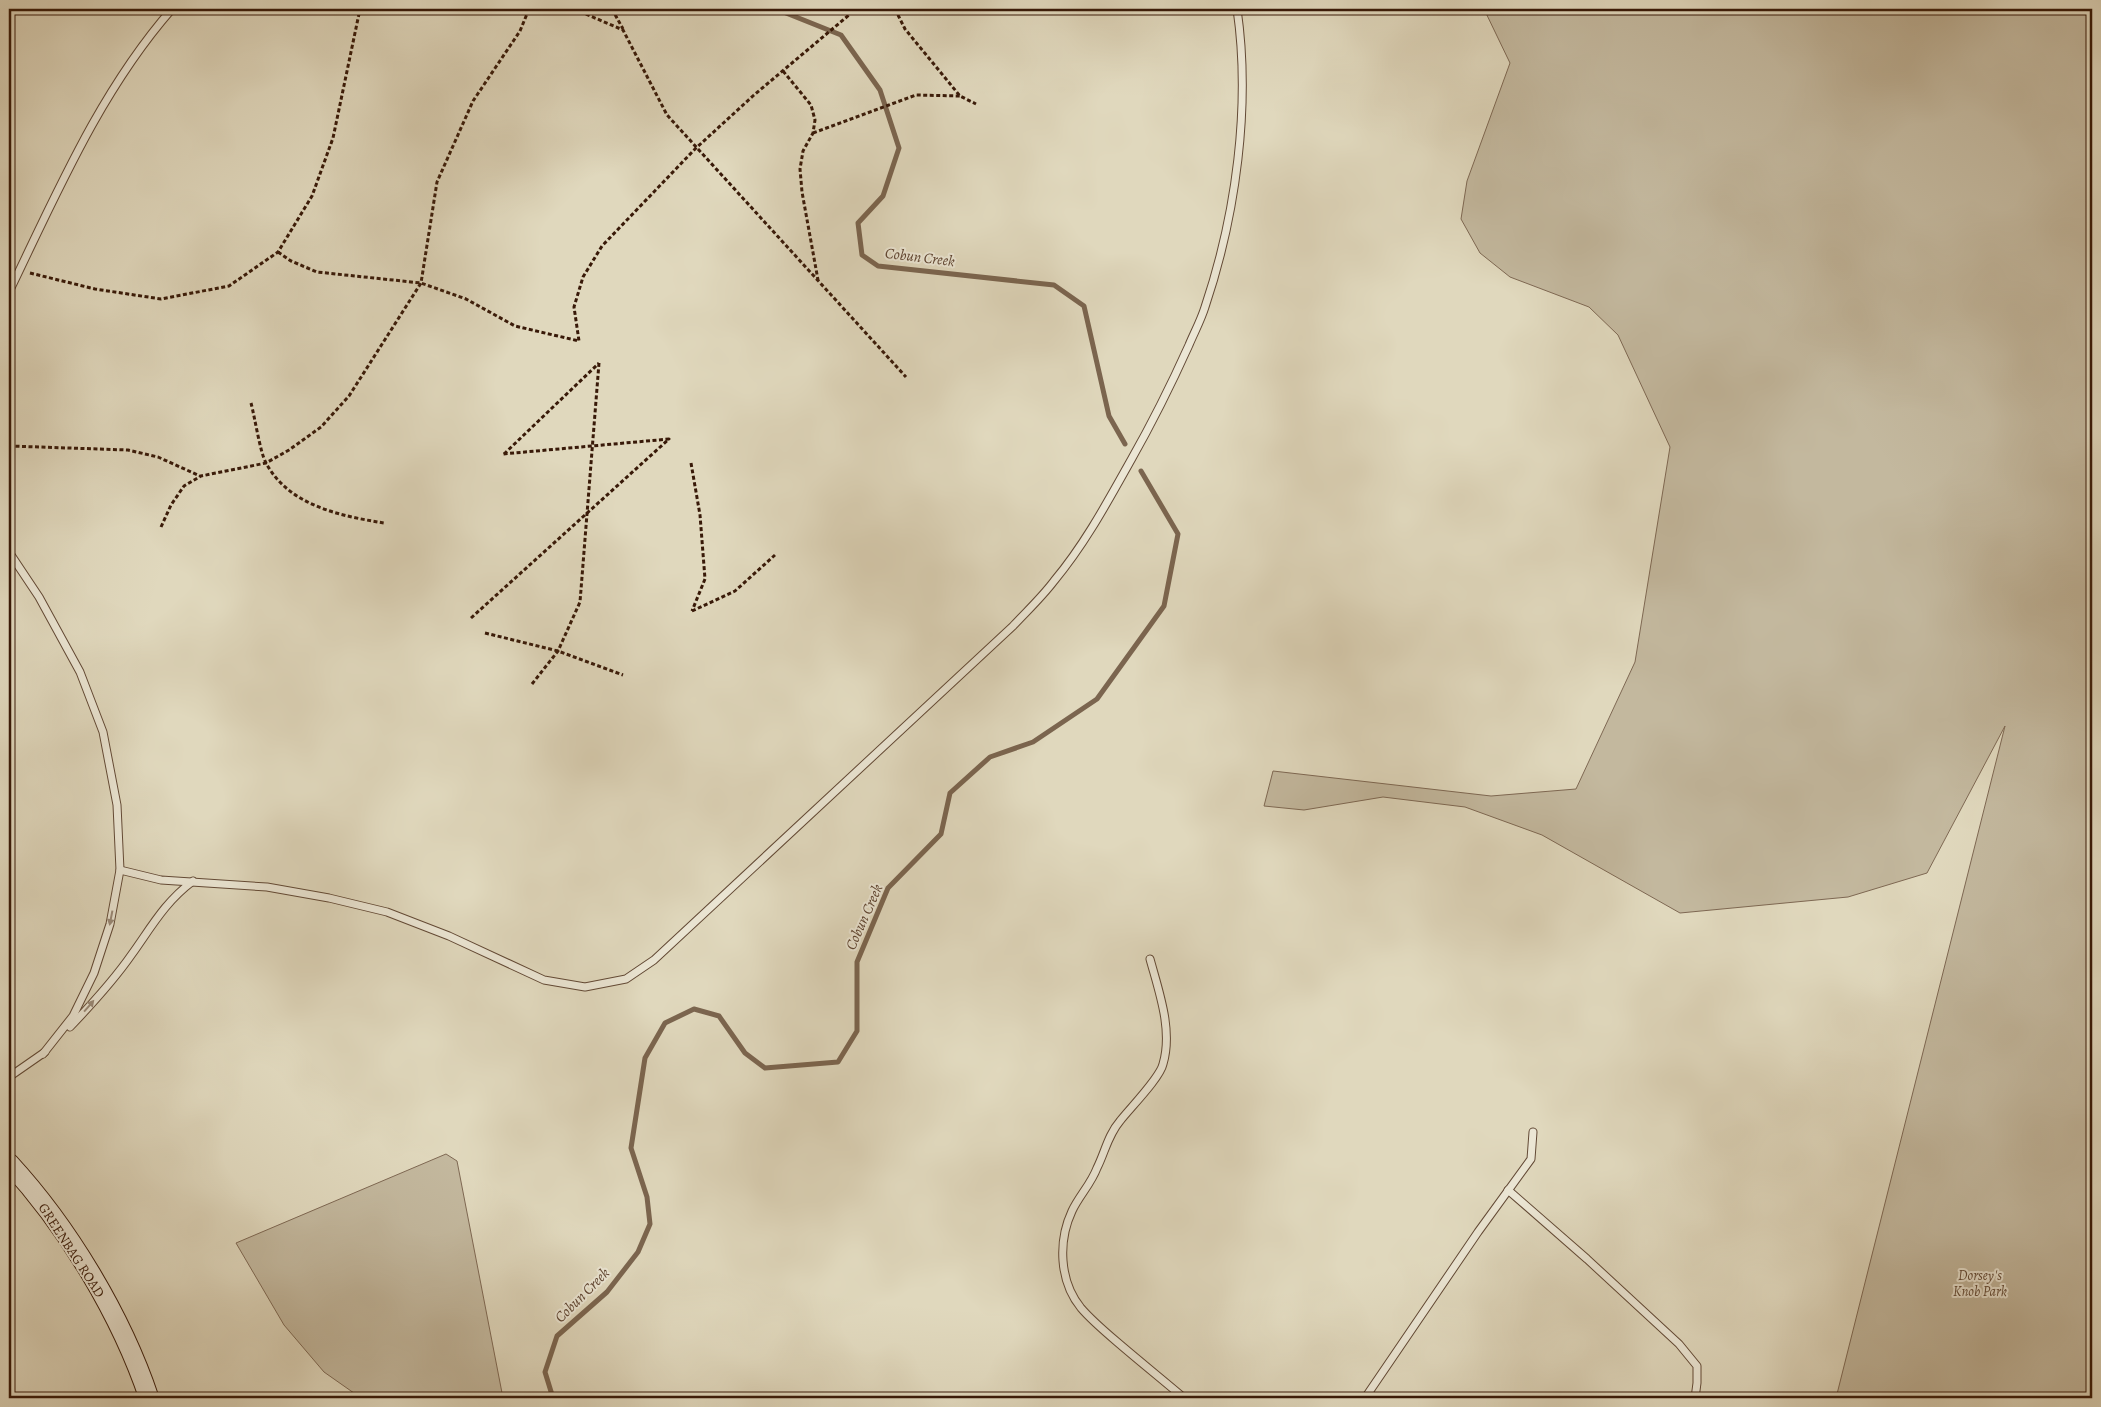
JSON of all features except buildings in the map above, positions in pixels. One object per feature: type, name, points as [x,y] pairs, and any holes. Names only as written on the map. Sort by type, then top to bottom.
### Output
[{"type":"main road","name":"GREENBAG ROAD","points":[[9,1163],[26,1181],[92,1277],[118,1325],[149,1398]]},
{"type":"lane","points":[[9,292],[95,119],[132,62],[172,9]]},
{"type":"lane","points":[[120,870],[160,880],[267,887],[329,898],[387,912],[449,936],[544,980],[560,983],[585,987],[626,979],[654,960],[1013,626],[1054,581],[1084,541],[1145,436],[1175,376],[1205,308],[1216,271],[1226,233],[1238,163],[1241,100],[1240,30],[1237,9]]},
{"type":"lane","points":[[9,552],[39,597],[80,672],[103,732],[117,805],[120,870],[110,924],[94,973],[73,1016],[43,1054]]},
{"type":"lane","points":[[9,1077],[43,1054],[109,983],[132,954],[159,914],[176,894],[194,881]]},
{"type":"lane","points":[[1150,959],[1161,998],[1166,1031],[1163,1065],[1141,1096],[1118,1122],[1106,1142],[1097,1170],[1072,1210],[1064,1233],[1062,1256],[1070,1288],[1081,1308],[1110,1336],[1184,1398]]},
{"type":"lane","points":[[1365,1398],[1531,1159],[1533,1132]]},
{"type":"lane","points":[[1508,1190],[1587,1259],[1679,1344],[1697,1366],[1697,1383],[1694,1398]]},
{"type":"path","points":[[19,271],[95,289],[162,299],[229,286],[278,252],[312,196],[333,138],[360,9]]},
{"type":"path","points":[[161,526],[171,505],[184,486],[201,476],[266,463],[289,450],[321,426],[350,396],[421,283],[437,182],[473,101],[520,31],[530,9]]},
{"type":"path","points":[[574,9],[623,30]]},
{"type":"path","points":[[612,9],[666,115],[906,377]]},
{"type":"path","points":[[278,252],[291,262],[316,272],[421,283],[466,299],[515,326],[579,341],[574,307],[583,277],[602,246],[696,149],[849,15],[853,9]]},
{"type":"path","points":[[895,9],[905,29],[960,96],[976,104]]},
{"type":"path","points":[[783,71],[811,105],[815,120],[813,133],[803,151],[800,169],[802,192],[818,282]]},
{"type":"path","points":[[813,133],[916,95],[960,96]]},
{"type":"path","points":[[471,618],[587,513],[669,439],[592,446],[583,447],[504,454],[599,363],[592,446],[587,513],[580,602],[558,651],[532,684]]},
{"type":"path","points":[[251,403],[266,463],[285,487],[310,503],[343,516],[384,522]]},
{"type":"path","points":[[9,446],[128,450],[158,457],[201,476]]},
{"type":"path","points":[[691,463],[700,515],[705,579],[692,611],[735,591],[775,555]]},
{"type":"path","points":[[485,632],[558,651],[623,675]]},
{"type":"green space","name":"Dorsey's Knob Park","points":[[1484,9],[2092,9],[2092,1398],[1836,1398],[2005,726],[1927,873],[1848,897],[1680,913],[1542,835],[1465,807],[1383,797],[1304,810],[1264,806],[1273,771],[1491,796],[1576,789],[1635,662],[1670,447],[1618,335],[1589,307],[1510,277],[1480,253],[1461,219],[1467,181],[1510,63]]},
{"type":"green space","points":[[446,1154],[457,1161],[503,1398],[361,1398],[324,1372],[284,1325],[236,1243]]},
{"type":"waterway","name":"Cobun Creek","points":[[776,9],[841,35],[880,90],[899,148],[883,196],[858,223],[862,255],[878,266],[1054,285],[1084,306],[1109,416],[1125,444]]},
{"type":"waterway","name":"Cobun Creek","points":[[553,1398],[545,1372],[557,1336],[607,1292],[638,1252],[650,1224],[647,1197],[631,1148],[645,1058],[665,1023],[694,1009],[719,1016],[745,1053],[765,1068],[838,1062],[857,1031],[857,962],[888,888],[941,834],[950,793],[990,757],[1033,742],[1097,699],[1164,606],[1178,534],[1141,471]]}]
